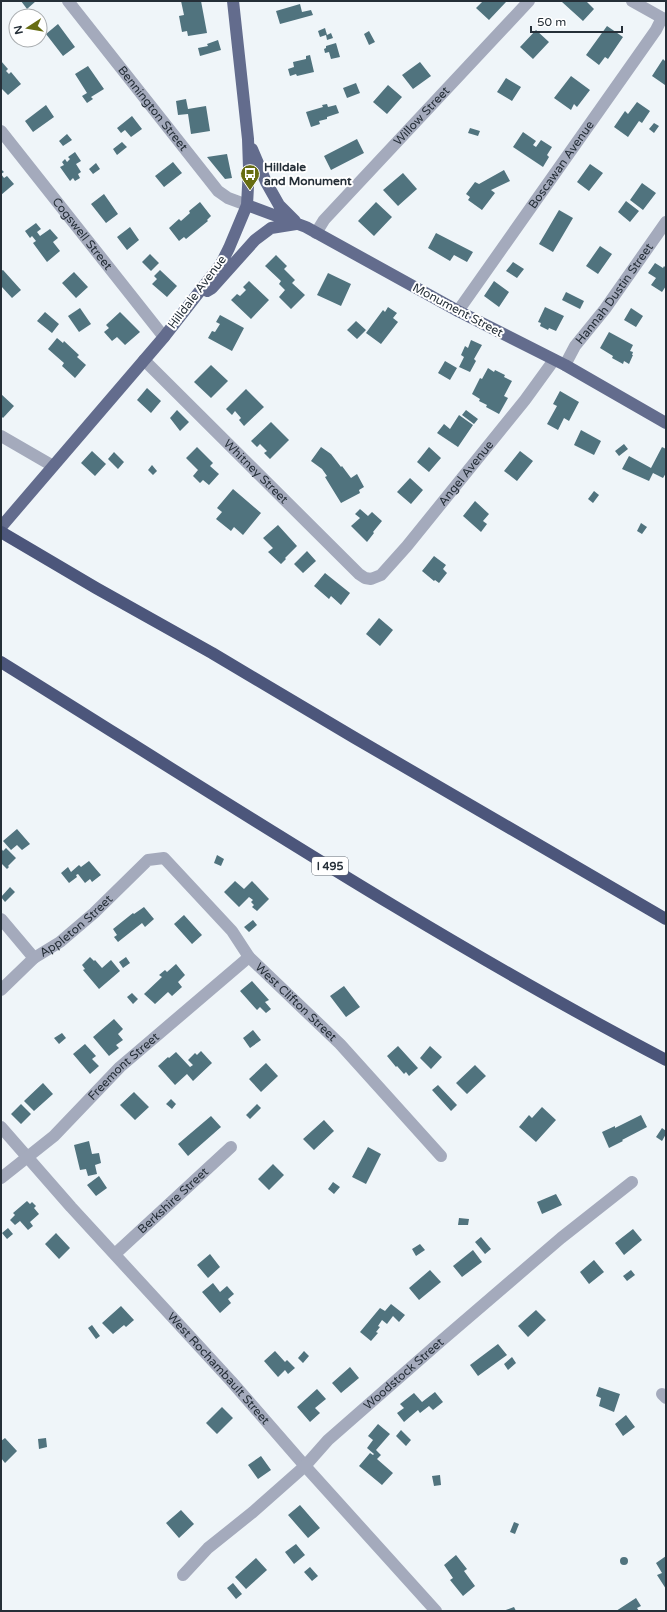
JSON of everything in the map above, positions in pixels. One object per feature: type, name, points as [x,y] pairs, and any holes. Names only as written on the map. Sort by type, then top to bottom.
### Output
[{"type":"highway","points":[[1,532],[96,588],[212,653],[666,919]]},
{"type":"highway","name":"I 495","points":[[1,662],[415,919],[517,979],[666,1060]]},
{"type":"main road","name":"Hilldale Avenue","points":[[1,527],[164,337],[221,264],[229,248],[247,205],[249,168],[248,139],[233,1]]},
{"type":"main road","points":[[248,139],[266,182],[279,205],[298,224]]},
{"type":"main road","name":"Monument Street","points":[[247,205],[298,224],[316,233],[458,311],[560,362],[666,422]]},
{"type":"main road","points":[[195,298],[212,288],[258,238],[271,228],[298,224]]},
{"type":"street","name":"Bennington Street","points":[[68,1],[218,191],[228,198],[247,205]]},
{"type":"street","name":"Willow Street","points":[[316,233],[324,220],[529,1]]},
{"type":"street","points":[[632,1],[664,19]]},
{"type":"street","name":"Boscawan Avenue","points":[[458,311],[664,19]]},
{"type":"street","name":"Cogswell Street","points":[[1,131],[164,337]]},
{"type":"street","name":"Hannah Dustin Street","points":[[560,362],[605,309],[666,222]]},
{"type":"street","name":"Whitney Street","points":[[144,360],[359,574],[370,579]]},
{"type":"street","name":"Angel Avenue","points":[[370,579],[381,575],[407,546],[525,400],[560,362]]},
{"type":"street","points":[[1,436],[53,466]]},
{"type":"street","name":"West Clifton Street","points":[[148,860],[164,858],[232,931],[249,957],[340,1044],[441,1156]]},
{"type":"street","name":"Appleton Street","points":[[1,990],[34,958],[60,942],[94,913],[148,860]]},
{"type":"street","points":[[1,919],[34,958]]},
{"type":"street","name":"Freemont Street","points":[[1,1178],[54,1136],[120,1067],[249,957]]},
{"type":"street","name":"West Rochambault Street","points":[[1,1127],[71,1207],[231,1380],[305,1466],[436,1611]]},
{"type":"street","name":"Berkshire Street","points":[[115,1254],[230,1147]]},
{"type":"street","name":"Woodstock Street","points":[[183,1575],[208,1548],[253,1512],[305,1466],[328,1440],[441,1341],[561,1238],[632,1182]]},
{"type":"building","points":[[21,1],[36,1],[28,8],[26,8]]},
{"type":"building","points":[[181,1],[201,1],[207,33],[188,36],[187,31],[182,32],[179,16],[184,15]]},
{"type":"building","points":[[483,1],[506,2],[489,20],[476,8]]},
{"type":"building","points":[[586,1],[594,9],[583,21],[562,2]]},
{"type":"building","points":[[300,4],[302,12],[311,10],[313,15],[280,24],[276,11]]},
{"type":"building","points":[[58,24],[75,47],[63,56],[48,37],[48,32]]},
{"type":"building","points":[[607,26],[623,37],[608,59],[605,57],[599,65],[586,55]]},
{"type":"building","points":[[325,28],[327,35],[331,33],[333,38],[327,40],[326,35],[320,37],[318,31]]},
{"type":"building","points":[[536,30],[549,42],[533,59],[520,47]]},
{"type":"building","points":[[369,31],[375,42],[369,45],[364,34]]},
{"type":"building","points":[[218,40],[221,50],[200,56],[198,48],[208,46],[207,44]]},
{"type":"building","points":[[336,43],[340,57],[331,59],[329,52],[325,53],[324,49],[326,46]]},
{"type":"building","points":[[310,55],[314,72],[290,76],[288,69],[294,67],[293,62],[306,59],[306,56]]},
{"type":"building","points":[[663,59],[665,61],[666,59],[665,85],[652,76]]},
{"type":"building","points":[[1,61],[8,69],[6,71],[9,74],[11,72],[21,84],[8,95],[1,88]]},
{"type":"building","points":[[420,62],[431,76],[413,89],[402,75]]},
{"type":"building","points":[[88,66],[104,89],[91,97],[93,99],[87,103],[82,96],[87,93],[75,74]]},
{"type":"building","points":[[571,76],[590,90],[577,107],[574,104],[571,110],[554,98]]},
{"type":"building","points":[[506,78],[521,87],[512,101],[497,92]]},
{"type":"building","points":[[356,83],[360,93],[347,98],[343,88]]},
{"type":"building","points":[[388,85],[402,97],[387,114],[373,102]]},
{"type":"building","points":[[186,99],[188,109],[206,106],[210,131],[191,134],[188,114],[178,115],[176,101]]},
{"type":"building","points":[[637,102],[650,111],[642,123],[639,121],[628,137],[614,127],[625,111],[628,114]]},
{"type":"building","points":[[327,104],[328,107],[336,105],[339,113],[319,121],[320,124],[311,127],[306,112],[323,107],[322,105]]},
{"type":"building","points":[[46,105],[54,117],[33,132],[25,121]]},
{"type":"building","points":[[132,116],[142,129],[131,137],[125,130],[121,133],[117,128]]},
{"type":"building","points":[[654,123],[659,126],[654,133],[649,129]]},
{"type":"building","points":[[470,128],[480,131],[478,136],[468,133]]},
{"type":"building","points":[[523,132],[536,141],[533,145],[536,147],[541,140],[552,147],[547,155],[549,157],[543,167],[513,147]]},
{"type":"building","points":[[67,134],[72,140],[63,146],[59,141]]},
{"type":"building","points":[[357,139],[364,153],[331,170],[324,156]]},
{"type":"building","points":[[122,142],[127,147],[117,155],[113,149]]},
{"type":"building","points":[[75,152],[81,161],[76,164],[81,172],[78,174],[80,178],[75,181],[73,178],[70,181],[60,167],[64,165],[62,162],[65,159],[67,162],[70,159],[68,157]]},
{"type":"building","points":[[227,154],[232,178],[225,179],[207,157]]},
{"type":"building","points":[[173,162],[182,173],[164,187],[155,176]]},
{"type":"building","points":[[96,163],[100,169],[93,174],[89,169]]},
{"type":"building","points":[[590,164],[603,173],[589,191],[577,182]]},
{"type":"building","points":[[504,170],[510,181],[491,190],[495,193],[482,210],[468,200],[470,197],[466,194],[475,182],[479,184]]},
{"type":"building","points":[[403,173],[417,189],[398,206],[383,190]]},
{"type":"building","points":[[1,174],[4,178],[7,176],[14,184],[1,195]]},
{"type":"building","points":[[642,183],[656,193],[643,210],[630,200]]},
{"type":"building","points":[[104,194],[118,214],[106,223],[91,204]]},
{"type":"building","points":[[626,201],[639,211],[630,222],[618,212]]},
{"type":"building","points":[[200,202],[211,216],[207,220],[208,221],[186,239],[184,237],[179,241],[169,228],[179,219],[181,221],[190,213],[189,211]]},
{"type":"building","points":[[376,202],[392,217],[374,236],[358,221]]},
{"type":"building","points":[[559,210],[573,218],[553,252],[539,244]]},
{"type":"building","points":[[36,223],[41,229],[37,232],[40,236],[50,229],[58,238],[53,242],[60,251],[47,262],[33,243],[36,241],[32,236],[30,238],[25,231]]},
{"type":"building","points":[[130,227],[139,240],[127,250],[117,237]]},
{"type":"building","points":[[436,233],[473,252],[467,262],[454,255],[450,261],[428,248]]},
{"type":"building","points":[[600,246],[612,254],[598,274],[586,266]]},
{"type":"building","points":[[150,254],[159,263],[151,271],[142,262]]},
{"type":"building","points":[[276,255],[287,266],[284,269],[295,280],[292,283],[305,295],[291,309],[279,297],[285,290],[279,284],[281,281],[265,266]]},
{"type":"building","points":[[513,262],[524,269],[517,278],[506,271]]},
{"type":"building","points":[[655,263],[663,268],[664,266],[666,268],[666,286],[662,292],[651,285],[656,278],[648,273]]},
{"type":"building","points":[[3,270],[21,290],[12,298],[1,286],[1,271]]},
{"type":"building","points":[[160,270],[177,286],[167,297],[152,284],[157,279],[154,276]]},
{"type":"building","points":[[74,272],[88,287],[76,298],[62,283]]},
{"type":"building","points":[[328,273],[351,284],[341,306],[317,295]]},
{"type":"building","points":[[249,281],[269,300],[251,319],[231,300],[237,294],[240,296],[246,290],[243,287]]},
{"type":"building","points":[[494,281],[509,292],[499,307],[484,296]]},
{"type":"building","points":[[566,292],[584,301],[580,309],[562,300]]},
{"type":"building","points":[[388,307],[397,313],[393,318],[398,322],[381,344],[366,333],[383,310],[385,312]]},
{"type":"building","points":[[545,307],[564,316],[556,331],[549,328],[548,330],[540,326],[541,323],[538,322]]},
{"type":"building","points":[[80,308],[91,324],[79,332],[68,316]]},
{"type":"building","points":[[631,308],[643,316],[636,327],[624,320]]},
{"type":"building","points":[[45,312],[59,324],[52,333],[37,321]]},
{"type":"building","points":[[120,312],[140,332],[125,345],[117,337],[112,341],[104,332],[109,328],[106,325]]},
{"type":"building","points":[[220,315],[244,328],[232,351],[208,338],[212,331],[215,332],[220,324],[216,322]]},
{"type":"building","points":[[356,321],[366,330],[357,339],[347,330]]},
{"type":"building","points":[[609,332],[633,345],[630,351],[633,352],[633,355],[629,364],[624,361],[623,364],[612,358],[613,356],[600,348]]},
{"type":"building","points":[[57,338],[63,343],[64,341],[79,355],[77,357],[86,365],[75,378],[62,366],[64,363],[48,349]]},
{"type":"building","points":[[471,340],[482,345],[474,359],[476,361],[470,372],[459,367],[464,357],[461,355],[465,346],[468,348]]},
{"type":"building","points":[[445,361],[457,368],[450,380],[438,373]]},
{"type":"building","points":[[211,365],[228,381],[211,398],[194,382]]},
{"type":"building","points":[[488,368],[494,372],[495,370],[505,375],[504,377],[512,381],[504,396],[508,398],[499,414],[486,407],[487,405],[479,401],[480,399],[472,394],[480,378],[482,379]]},
{"type":"building","points":[[147,388],[161,401],[151,413],[137,400]]},
{"type":"building","points":[[246,389],[264,407],[244,426],[239,420],[241,418],[235,411],[232,415],[226,409]]},
{"type":"building","points":[[560,391],[579,402],[569,421],[564,418],[558,430],[547,424],[557,406],[553,404]]},
{"type":"building","points":[[1,394],[14,406],[3,418],[1,416]]},
{"type":"building","points":[[177,410],[189,422],[180,431],[170,418]]},
{"type":"building","points":[[466,410],[478,419],[474,424],[462,415]]},
{"type":"building","points":[[459,415],[473,425],[458,447],[437,433],[444,424],[450,429]]},
{"type":"building","points":[[271,422],[289,440],[270,459],[264,453],[267,451],[260,444],[257,447],[251,441]]},
{"type":"building","points":[[581,430],[601,441],[594,455],[574,445]]},
{"type":"building","points":[[624,444],[628,449],[619,456],[615,451]]},
{"type":"building","points":[[197,447],[213,463],[210,466],[219,474],[209,485],[203,480],[200,483],[193,476],[198,470],[186,458]]},
{"type":"building","points":[[321,447],[331,454],[351,478],[357,474],[364,487],[359,490],[360,493],[341,503],[325,477],[327,476],[322,469],[311,461]]},
{"type":"building","points":[[429,447],[441,458],[429,472],[417,462]]},
{"type":"building","points":[[662,447],[666,449],[666,473],[663,478],[653,473],[649,481],[622,469],[629,456],[651,468]]},
{"type":"building","points":[[92,451],[106,464],[95,476],[81,463]]},
{"type":"building","points":[[520,451],[533,461],[517,481],[504,471]]},
{"type":"building","points":[[114,452],[124,462],[118,469],[108,459]]},
{"type":"building","points":[[152,465],[157,471],[153,475],[148,470]]},
{"type":"building","points":[[410,478],[423,490],[411,504],[397,492]]},
{"type":"building","points":[[233,489],[261,513],[243,535],[234,527],[231,531],[216,519],[222,512],[217,508]]},
{"type":"building","points":[[594,491],[599,495],[593,503],[588,499]]},
{"type":"building","points":[[475,501],[489,514],[483,521],[487,524],[481,532],[463,516]]},
{"type":"building","points":[[360,509],[368,516],[372,512],[382,521],[367,542],[351,526],[360,518],[355,514]]},
{"type":"building","points":[[641,523],[647,527],[642,534],[637,531]]},
{"type":"building","points":[[278,525],[297,546],[281,564],[268,552],[273,548],[263,538]]},
{"type":"building","points":[[307,551],[316,561],[303,573],[294,564]]},
{"type":"building","points":[[434,556],[446,565],[443,569],[447,573],[439,583],[435,580],[434,581],[422,571]]},
{"type":"building","points":[[325,573],[350,593],[341,605],[331,596],[329,599],[314,586]]},
{"type":"building","points":[[379,618],[393,630],[380,646],[366,634]]},
{"type":"building","points":[[17,829],[30,844],[22,850],[17,845],[11,850],[3,841]]},
{"type":"building","points":[[1,848],[3,851],[6,848],[16,858],[7,869],[1,863]]},
{"type":"building","points":[[217,855],[224,859],[221,866],[214,863]]},
{"type":"building","points":[[89,861],[101,875],[92,882],[90,879],[85,883],[78,874],[76,875],[77,877],[69,883],[61,873],[68,867],[71,872],[79,865],[81,867]]},
{"type":"building","points":[[235,881],[244,889],[252,881],[269,899],[257,911],[252,907],[254,905],[251,902],[253,900],[249,897],[239,907],[224,892]]},
{"type":"building","points":[[10,887],[15,892],[5,902],[1,897]]},
{"type":"building","points":[[144,907],[154,919],[145,927],[142,923],[118,942],[114,937],[117,935],[113,929],[133,913],[134,914]]},
{"type":"building","points":[[184,915],[202,935],[192,944],[174,924]]},
{"type":"building","points":[[253,920],[257,925],[249,932],[244,927]]},
{"type":"building","points":[[90,957],[102,968],[111,960],[120,971],[99,989],[83,970],[85,969],[82,965]]},
{"type":"building","points":[[126,957],[130,963],[123,968],[119,962]]},
{"type":"building","points":[[176,964],[185,975],[178,982],[182,987],[172,996],[168,992],[155,1004],[144,994],[162,977],[159,975],[165,970],[167,972]]},
{"type":"building","points":[[252,981],[269,1000],[265,1002],[271,1009],[266,1013],[260,1007],[257,1010],[240,991]]},
{"type":"building","points":[[344,986],[360,1007],[346,1017],[330,996]]},
{"type":"building","points":[[132,993],[138,999],[133,1004],[127,997]]},
{"type":"building","points":[[114,1019],[123,1029],[118,1034],[123,1040],[116,1045],[119,1048],[109,1056],[93,1037]]},
{"type":"building","points":[[253,1030],[261,1040],[250,1048],[243,1038]]},
{"type":"building","points":[[62,1033],[66,1038],[59,1044],[54,1038]]},
{"type":"building","points":[[85,1044],[96,1056],[92,1059],[99,1066],[90,1074],[73,1054]]},
{"type":"building","points":[[398,1046],[418,1068],[409,1076],[406,1072],[404,1074],[397,1066],[396,1067],[387,1056]]},
{"type":"building","points":[[430,1046],[442,1057],[431,1069],[420,1058]]},
{"type":"building","points":[[201,1051],[212,1063],[193,1081],[187,1074],[175,1085],[158,1066],[176,1052],[190,1067],[193,1065],[188,1060],[195,1053],[197,1055]]},
{"type":"building","points":[[266,1063],[278,1076],[261,1092],[249,1079]]},
{"type":"building","points":[[475,1065],[486,1076],[467,1094],[456,1083]]},
{"type":"building","points":[[43,1083],[53,1094],[34,1111],[24,1101]]},
{"type":"building","points":[[438,1085],[457,1105],[451,1111],[432,1090]]},
{"type":"building","points":[[134,1092],[149,1107],[135,1120],[120,1105]]},
{"type":"building","points":[[171,1099],[176,1104],[172,1109],[166,1104]]},
{"type":"building","points":[[21,1104],[31,1114],[21,1124],[11,1114]]},
{"type":"building","points":[[257,1104],[261,1108],[250,1119],[246,1115]]},
{"type":"building","points":[[542,1107],[556,1120],[536,1142],[519,1127],[529,1115],[532,1118]]},
{"type":"building","points":[[641,1115],[647,1127],[609,1148],[602,1132],[615,1126],[615,1128]]},
{"type":"building","points":[[211,1116],[221,1127],[188,1156],[178,1144]]},
{"type":"building","points":[[324,1120],[334,1131],[314,1150],[303,1139]]},
{"type":"building","points":[[662,1128],[666,1131],[666,1134],[662,1141],[656,1137]]},
{"type":"building","points":[[89,1141],[92,1154],[99,1153],[101,1163],[95,1165],[97,1174],[88,1176],[86,1169],[80,1170],[74,1145]]},
{"type":"building","points":[[368,1147],[381,1154],[366,1184],[352,1177]]},
{"type":"building","points":[[273,1164],[284,1175],[269,1190],[258,1179]]},
{"type":"building","points":[[99,1176],[107,1188],[96,1196],[87,1185]]},
{"type":"building","points":[[333,1182],[340,1187],[334,1194],[328,1189]]},
{"type":"building","points":[[556,1194],[562,1205],[542,1214],[537,1202]]},
{"type":"building","points":[[27,1201],[30,1204],[32,1202],[36,1206],[34,1208],[39,1214],[30,1222],[33,1226],[28,1230],[20,1221],[15,1225],[10,1220],[15,1215],[13,1213]]},
{"type":"building","points":[[459,1218],[469,1219],[468,1225],[458,1225]]},
{"type":"building","points":[[8,1228],[13,1234],[7,1239],[2,1233]]},
{"type":"building","points":[[633,1229],[642,1240],[624,1255],[615,1243]]},
{"type":"building","points":[[56,1233],[70,1248],[59,1259],[45,1244]]},
{"type":"building","points":[[481,1237],[491,1249],[485,1254],[475,1242]]},
{"type":"building","points":[[420,1244],[425,1250],[416,1256],[412,1249]]},
{"type":"building","points":[[473,1250],[482,1262],[462,1277],[453,1266]]},
{"type":"building","points":[[210,1254],[220,1267],[208,1278],[197,1265]]},
{"type":"building","points":[[594,1260],[604,1272],[589,1284],[580,1272]]},
{"type":"building","points":[[430,1270],[441,1282],[419,1300],[409,1288]]},
{"type":"building","points":[[631,1270],[635,1275],[627,1281],[623,1276]]},
{"type":"building","points":[[213,1283],[220,1292],[227,1286],[234,1294],[228,1299],[231,1303],[220,1313],[202,1292]]},
{"type":"building","points":[[391,1304],[405,1315],[399,1322],[393,1316],[387,1324],[382,1320],[378,1326],[380,1327],[376,1332],[378,1333],[371,1341],[360,1332],[380,1308],[385,1311]]},
{"type":"building","points":[[121,1306],[134,1320],[126,1327],[124,1325],[113,1334],[102,1323]]},
{"type":"building","points":[[536,1310],[546,1320],[528,1337],[518,1326]]},
{"type":"building","points":[[92,1325],[100,1336],[96,1339],[88,1328]]},
{"type":"building","points":[[498,1344],[507,1355],[478,1376],[470,1365]]},
{"type":"building","points":[[275,1351],[285,1362],[287,1360],[295,1368],[288,1374],[285,1370],[278,1377],[264,1361]]},
{"type":"building","points":[[304,1351],[309,1356],[303,1363],[298,1358]]},
{"type":"building","points":[[512,1357],[516,1363],[508,1370],[504,1364]]},
{"type":"building","points":[[350,1367],[359,1378],[341,1393],[332,1383]]},
{"type":"building","points":[[599,1387],[620,1394],[614,1412],[599,1406],[601,1398],[596,1396]]},
{"type":"building","points":[[317,1389],[326,1399],[315,1408],[320,1413],[310,1422],[297,1407]]},
{"type":"building","points":[[435,1392],[443,1402],[433,1410],[429,1406],[420,1413],[418,1410],[404,1422],[397,1413],[404,1408],[400,1404],[414,1393],[422,1402]]},
{"type":"building","points":[[222,1407],[233,1418],[217,1434],[206,1423]]},
{"type":"building","points":[[626,1415],[635,1427],[623,1436],[615,1424]]},
{"type":"building","points":[[378,1424],[390,1434],[376,1450],[381,1455],[377,1459],[393,1473],[382,1485],[359,1466],[370,1453],[373,1455],[374,1454],[367,1448],[373,1440],[368,1436]]},
{"type":"building","points":[[401,1430],[411,1440],[406,1446],[396,1436]]},
{"type":"building","points":[[5,1438],[17,1451],[5,1463],[1,1458],[1,1441]]},
{"type":"building","points":[[46,1438],[47,1447],[39,1449],[38,1439]]},
{"type":"building","points":[[261,1456],[271,1470],[258,1479],[248,1465]]},
{"type":"building","points":[[440,1475],[441,1485],[434,1486],[432,1476]]},
{"type":"building","points":[[300,1505],[320,1528],[308,1538],[288,1515]]},
{"type":"building","points":[[181,1510],[194,1524],[179,1538],[166,1523]]},
{"type":"building","points":[[514,1522],[519,1524],[515,1534],[510,1532]]},
{"type":"building","points":[[296,1544],[305,1555],[294,1564],[285,1552]]},
{"type":"building","points":[[456,1555],[467,1569],[464,1571],[475,1586],[463,1596],[450,1580],[453,1578],[444,1565]]},
{"type":"building","points":[[666,1556],[666,1589],[657,1575],[662,1573],[656,1563]]},
{"type":"building","points":[[622,1557],[626,1557],[628,1561],[626,1565],[622,1565],[620,1563],[620,1559]]},
{"type":"building","points":[[256,1558],[267,1570],[246,1589],[235,1577]]},
{"type":"building","points":[[310,1567],[318,1576],[312,1581],[304,1572]]},
{"type":"building","points":[[233,1583],[242,1594],[236,1599],[227,1588]]},
{"type":"building","points":[[636,1598],[641,1606],[637,1608],[639,1611],[616,1611]]},
{"type":"building","points":[[514,1607],[516,1611],[503,1611]]},
{"type":"place","name":"Hilldale and Monument","points":[[250,191]]}]
